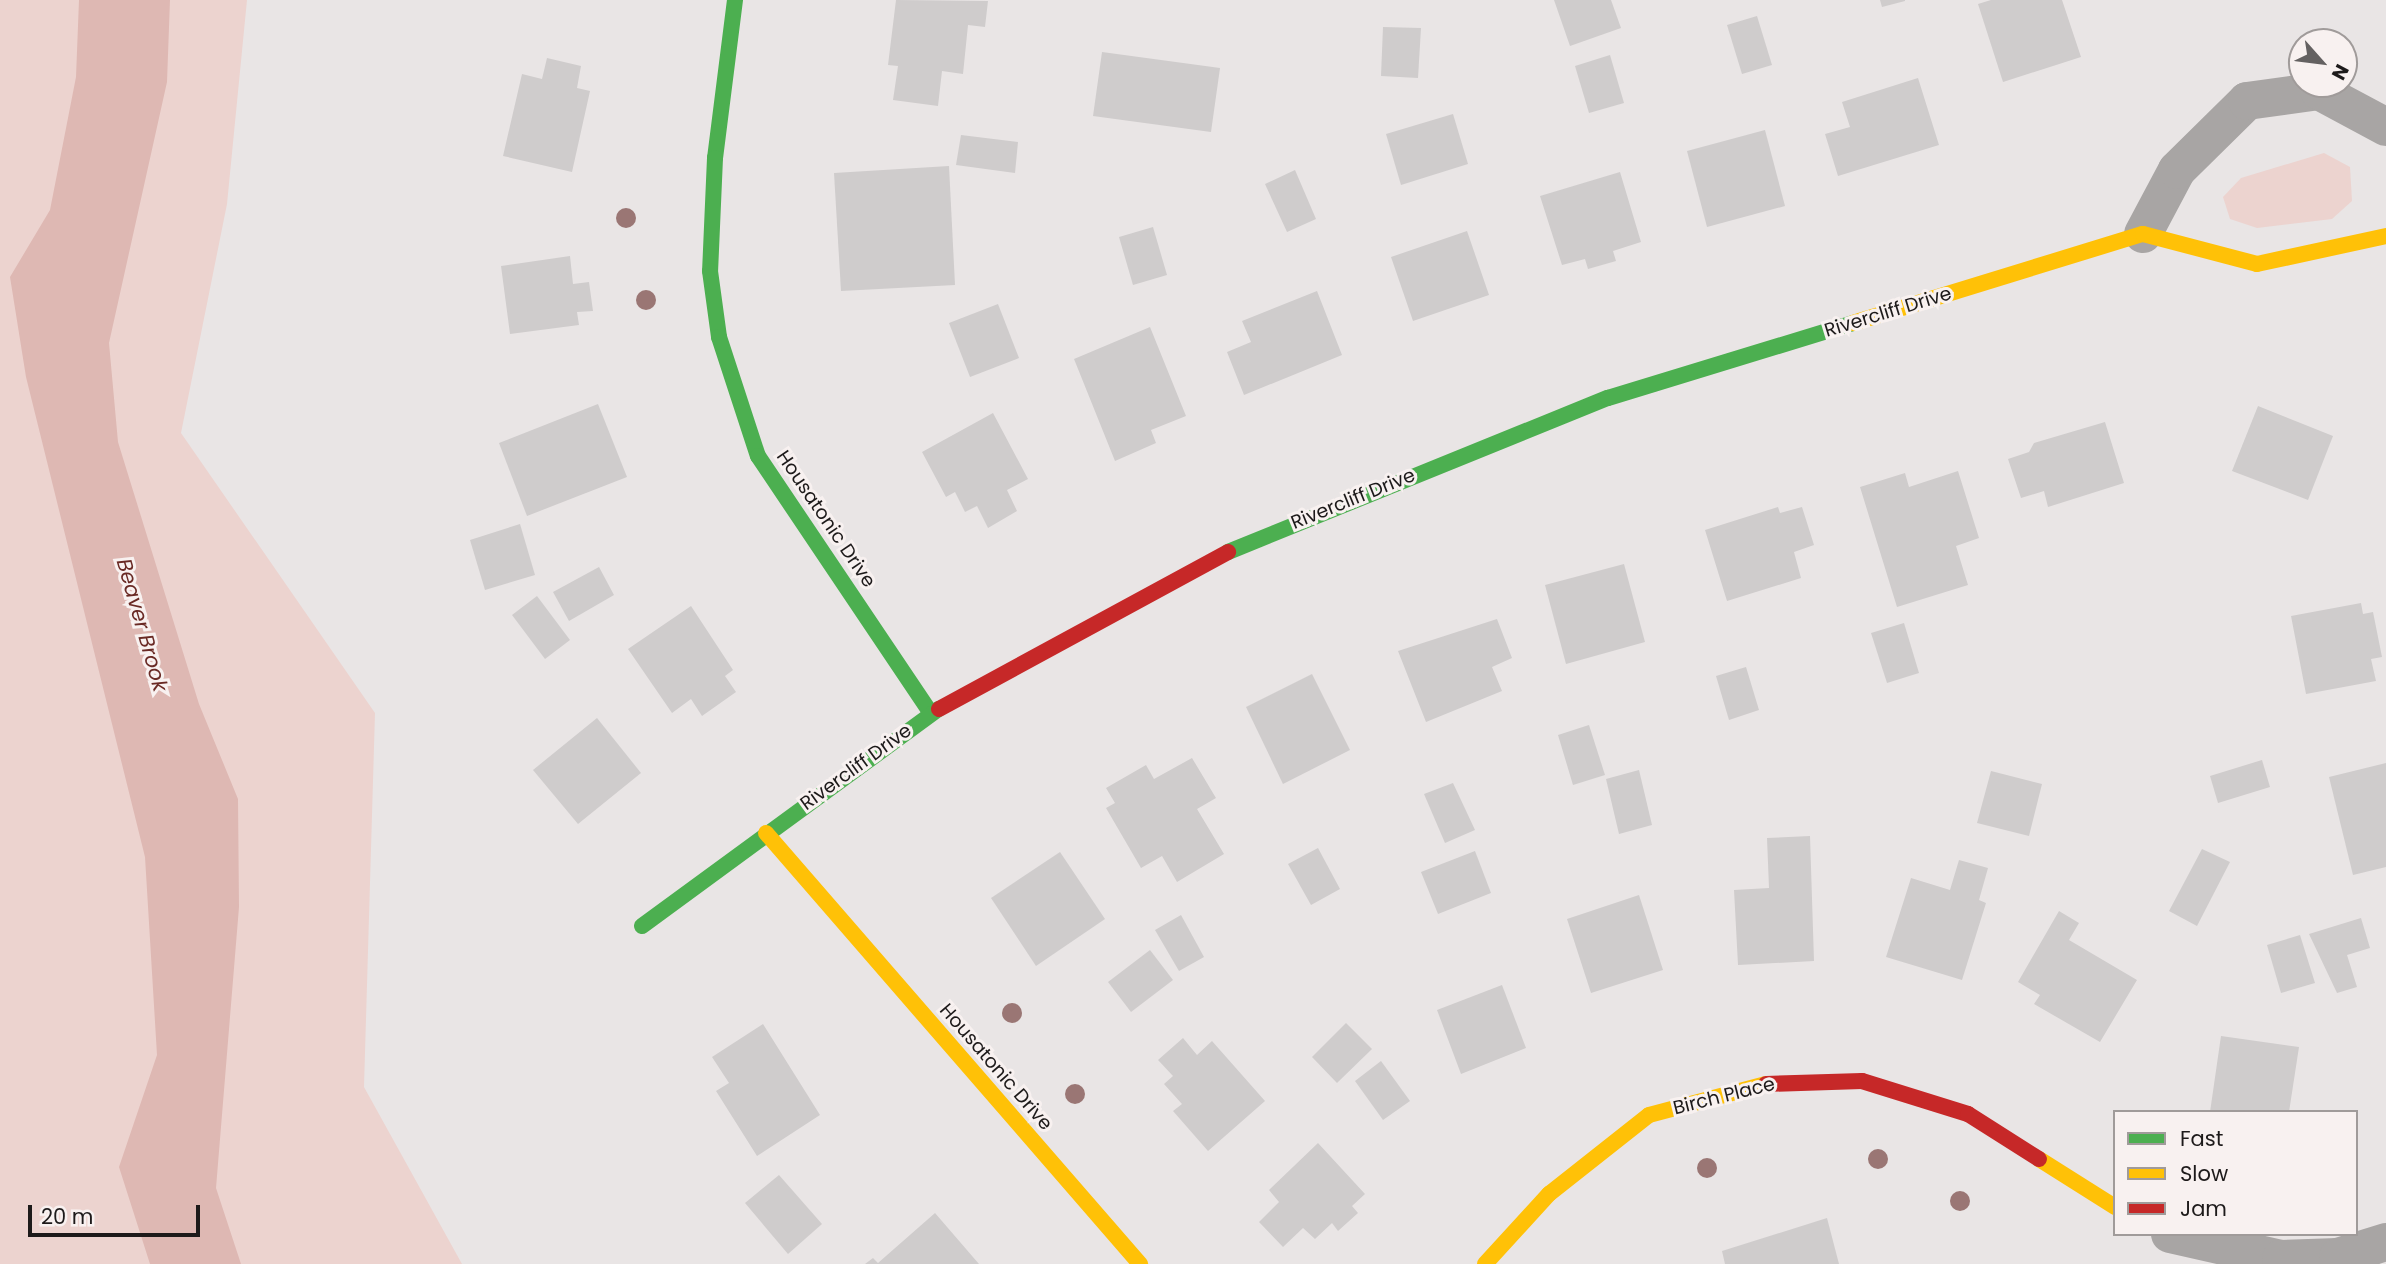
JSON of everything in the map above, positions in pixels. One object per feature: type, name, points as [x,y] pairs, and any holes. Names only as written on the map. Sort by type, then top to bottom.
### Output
[{"type":"street","name":"Housatonic Drive","points":[[735,0],[715,158],[710,271],[719,337],[758,456],[931,712]]},
{"type":"street","points":[[2386,127],[2319,91],[2247,101],[2176,170],[2143,234],[2257,264],[2386,236]]},
{"type":"street","name":"Rivercliff Drive","points":[[642,926],[931,712],[1250,540],[1570,414],[2143,234]]},
{"type":"street","name":"Housatonic Drive","points":[[766,833],[1140,1264]]},
{"type":"street","name":"Birch Place","points":[[1485,1264],[1549,1195],[1650,1115],[1743,1087],[1804,1078],[1862,1080],[1968,1114],[2113,1207]]},
{"type":"street","points":[[2179,1236],[2281,1259],[2338,1257],[2386,1242]]},
{"type":"shaded area","points":[[0,0],[247,0],[227,204],[181,433],[375,713],[364,1087],[462,1264],[0,1264]]},
{"type":"shaded area","points":[[2324,153],[2350,167],[2352,201],[2332,219],[2257,228],[2230,219],[2223,197],[2241,178]]},
{"type":"water","name":"Beaver Brook","points":[[79,0],[170,0],[167,82],[109,343],[118,442],[199,704],[238,799],[239,907],[216,1188],[241,1264],[150,1264],[119,1167],[157,1055],[145,857],[26,377],[10,277],[50,210],[76,77]]},
{"type":"building","points":[[896,0],[988,1],[985,27],[968,25],[963,74],[942,71],[938,106],[893,100],[898,66],[888,65]]},
{"type":"building","points":[[1554,0],[1611,0],[1621,28],[1570,46]]},
{"type":"building","points":[[1880,0],[1905,0],[1905,1],[1882,7]]},
{"type":"building","points":[[1991,0],[2062,0],[2081,57],[2003,82],[1978,4]]},
{"type":"building","points":[[1757,16],[1772,65],[1742,74],[1727,25]]},
{"type":"building","points":[[1383,27],[1421,28],[1418,78],[1381,76]]},
{"type":"building","points":[[1102,52],[1220,68],[1211,132],[1093,116]]},
{"type":"building","points":[[1610,55],[1624,103],[1589,113],[1575,66]]},
{"type":"building","points":[[547,58],[581,66],[577,88],[590,91],[572,172],[503,156],[522,74],[542,79]]},
{"type":"building","points":[[1918,78],[1939,145],[1838,176],[1825,134],[1850,127],[1842,102]]},
{"type":"building","points":[[1453,114],[1468,164],[1401,185],[1386,134]]},
{"type":"building","points":[[1765,130],[1785,206],[1707,227],[1687,151]]},
{"type":"building","points":[[961,135],[1018,142],[1015,173],[956,165]]},
{"type":"building","points":[[949,166],[955,285],[841,291],[834,173]]},
{"type":"building","points":[[1295,170],[1316,219],[1287,232],[1265,184]]},
{"type":"building","points":[[1620,172],[1641,242],[1613,251],[1616,261],[1588,269],[1585,259],[1562,265],[1540,196]]},
{"type":"building","points":[[1153,227],[1167,275],[1133,285],[1119,237]]},
{"type":"building","points":[[1467,231],[1489,295],[1413,321],[1391,257]]},
{"type":"building","points":[[570,256],[573,284],[589,282],[593,311],[577,312],[579,325],[510,334],[501,266]]},
{"type":"building","points":[[1317,291],[1342,355],[1244,395],[1227,352],[1251,342],[1242,321]]},
{"type":"building","points":[[998,304],[1019,358],[970,377],[949,323]]},
{"type":"building","points":[[1150,327],[1186,416],[1151,430],[1156,443],[1115,461],[1074,359]]},
{"type":"building","points":[[598,404],[627,477],[527,516],[499,443]]},
{"type":"building","points":[[2258,406],[2333,436],[2308,500],[2232,471]]},
{"type":"building","points":[[993,413],[1028,479],[1007,490],[1017,511],[988,528],[977,506],[965,512],[955,492],[946,497],[922,452]]},
{"type":"building","points":[[2105,422],[2124,483],[2048,507],[2044,491],[2021,498],[2008,459],[2029,452],[2034,443]]},
{"type":"building","points":[[1958,471],[1979,538],[1956,546],[1968,585],[1897,607],[1860,487],[1905,473],[1909,487]]},
{"type":"building","points":[[1778,507],[1780,513],[1802,507],[1814,545],[1794,552],[1801,578],[1727,601],[1705,530]]},
{"type":"building","points":[[520,524],[535,575],[485,590],[470,540]]},
{"type":"building","points":[[1624,564],[1645,642],[1566,664],[1545,585]]},
{"type":"building","points":[[599,567],[614,595],[569,621],[553,592]]},
{"type":"building","points":[[537,596],[570,640],[545,659],[512,615]]},
{"type":"building","points":[[2361,603],[2363,614],[2373,612],[2382,657],[2371,659],[2376,681],[2306,694],[2291,616]]},
{"type":"building","points":[[691,606],[733,670],[725,676],[736,692],[702,716],[691,699],[672,713],[628,649]]},
{"type":"building","points":[[1497,619],[1512,658],[1492,667],[1502,691],[1426,722],[1398,651]]},
{"type":"building","points":[[1904,623],[1919,673],[1887,683],[1871,633]]},
{"type":"building","points":[[1746,667],[1759,710],[1729,720],[1716,676]]},
{"type":"building","points":[[1312,674],[1350,750],[1283,784],[1246,707]]},
{"type":"building","points":[[597,718],[641,773],[578,824],[533,770]]},
{"type":"building","points":[[1589,725],[1605,775],[1573,785],[1558,735]]},
{"type":"building","points":[[1192,758],[1216,798],[1197,809],[1224,854],[1177,882],[1162,856],[1141,868],[1106,808],[1115,803],[1106,788],[1146,765],[1154,779]]},
{"type":"building","points":[[2262,760],[2270,787],[2218,803],[2210,776]]},
{"type":"building","points":[[2386,763],[2386,867],[2353,875],[2329,777]]},
{"type":"building","points":[[1639,770],[1652,825],[1619,834],[1606,779]]},
{"type":"building","points":[[1991,771],[2042,784],[2029,836],[1977,823]]},
{"type":"building","points":[[1453,783],[1475,830],[1445,843],[1424,794]]},
{"type":"building","points":[[1810,836],[1814,961],[1738,965],[1734,890],[1769,888],[1767,838]]},
{"type":"building","points":[[1318,848],[1340,889],[1311,905],[1288,864]]},
{"type":"building","points":[[2202,849],[2230,862],[2197,926],[2169,911]]},
{"type":"building","points":[[1475,851],[1491,893],[1438,914],[1421,872]]},
{"type":"building","points":[[1060,852],[1105,919],[1036,966],[991,898]]},
{"type":"building","points":[[1959,860],[1988,868],[1979,900],[1986,903],[1962,980],[1886,957],[1911,878],[1950,890]]},
{"type":"building","points":[[1639,895],[1663,970],[1591,993],[1567,919]]},
{"type":"building","points":[[2059,911],[2079,923],[2069,940],[2137,980],[2100,1042],[2034,1004],[2040,995],[2018,982]]},
{"type":"building","points":[[1181,915],[1204,957],[1179,971],[1155,930]]},
{"type":"building","points":[[2361,918],[2370,948],[2347,955],[2357,987],[2337,993],[2309,934]]},
{"type":"building","points":[[2300,935],[2315,983],[2281,993],[2267,945]]},
{"type":"building","points":[[1150,950],[1173,980],[1131,1012],[1108,982]]},
{"type":"building","points":[[1502,985],[1526,1048],[1461,1074],[1437,1010]]},
{"type":"building","points":[[1346,1023],[1372,1049],[1337,1083],[1312,1057]]},
{"type":"building","points":[[763,1024],[820,1115],[757,1156],[716,1091],[729,1083],[712,1057]]},
{"type":"building","points":[[2221,1036],[2299,1047],[2289,1110],[2210,1110]]},
{"type":"building","points":[[1183,1038],[1197,1055],[1212,1041],[1265,1101],[1208,1151],[1173,1111],[1182,1104],[1164,1084],[1173,1076],[1158,1060]]},
{"type":"building","points":[[1381,1061],[1410,1101],[1383,1120],[1355,1081]]},
{"type":"building","points":[[1318,1143],[1365,1194],[1352,1206],[1358,1213],[1338,1231],[1332,1223],[1315,1239],[1303,1228],[1283,1247],[1259,1222],[1279,1202],[1269,1190]]},
{"type":"building","points":[[779,1175],[822,1224],[788,1254],[745,1203]]},
{"type":"building","points":[[935,1213],[979,1264],[865,1264],[873,1258],[878,1263]]},
{"type":"building","points":[[1827,1218],[1839,1264],[1725,1264],[1722,1251]]},
{"type":"traffic: fast","points":[[735,0],[715,158],[710,271],[719,337],[758,456],[931,713]]},
{"type":"traffic: fast","points":[[1228,552],[1608,398],[1853,323]]},
{"type":"traffic: fast","points":[[642,926],[939,709]]},
{"type":"traffic: slow","points":[[1853,323],[2143,234],[2257,264],[2386,236]]},
{"type":"traffic: slow","points":[[766,833],[1140,1264]]},
{"type":"traffic: slow","points":[[1485,1264],[1549,1194],[1649,1115],[1766,1084]]},
{"type":"traffic: slow","points":[[2039,1159],[2113,1206]]},
{"type":"traffic: jam","points":[[939,709],[1228,552]]},
{"type":"traffic: jam","points":[[1766,1084],[1862,1081],[1968,1114],[2039,1159]]}]
